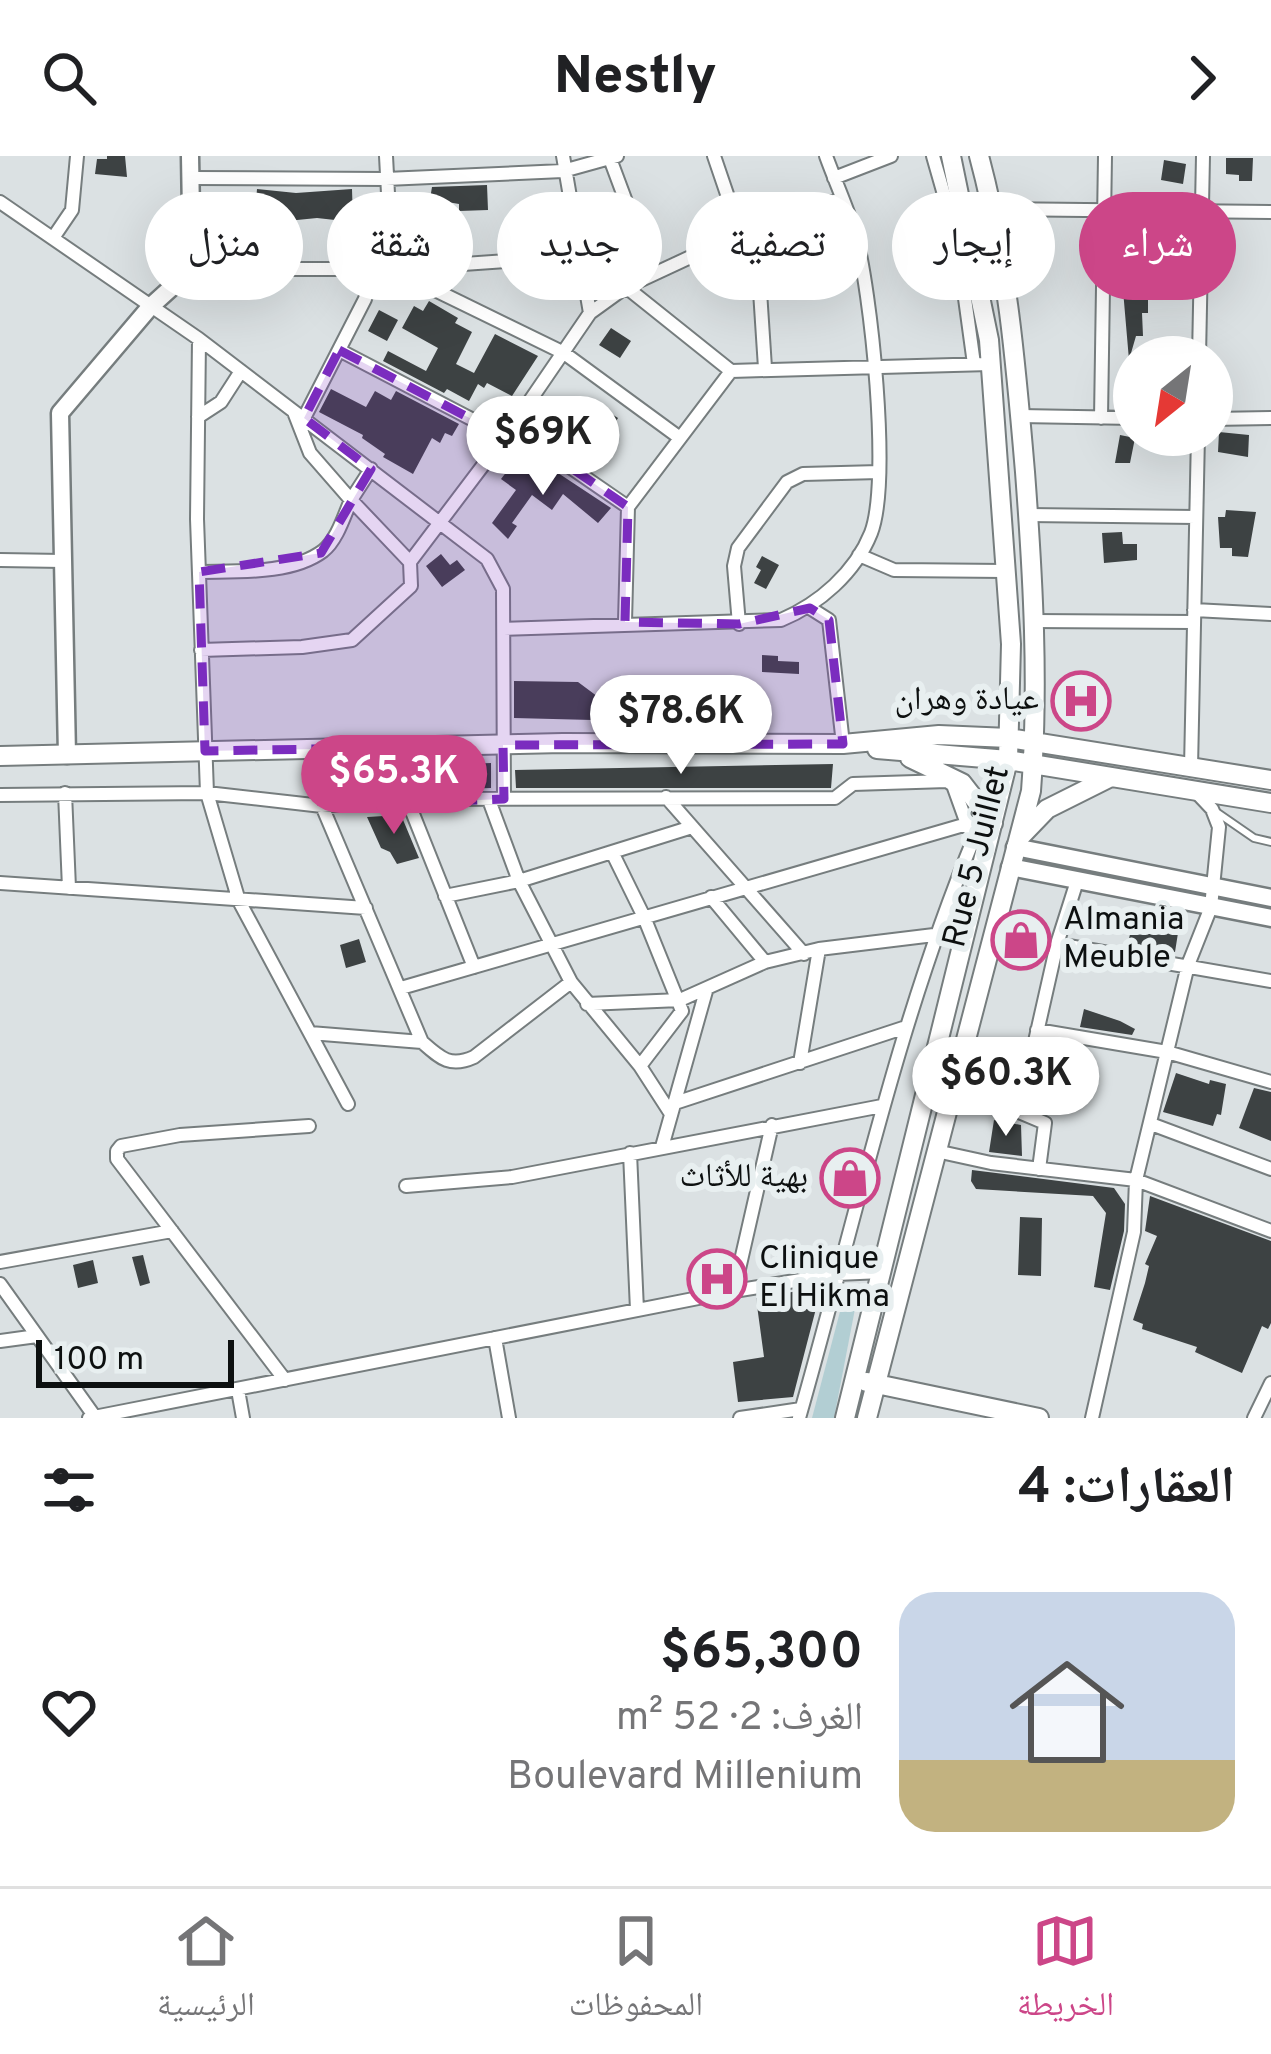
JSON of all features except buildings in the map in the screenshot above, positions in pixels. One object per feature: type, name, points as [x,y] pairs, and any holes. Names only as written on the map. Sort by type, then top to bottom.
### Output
[{"type":"main road","name":"Rue 5 Juillet","points":[[845,1418],[986,833],[1008,760],[1011,644],[1005,571],[977,275],[951,156]]},
{"type":"main road","name":"Rue 5 Juillet","points":[[979,156],[989,192]]},
{"type":"main road","name":"Rue 5 Juillet","points":[[867,1418],[1031,790],[1037,706],[1028,515],[1007,300]]},
{"type":"main road","points":[[0,756],[503,745],[843,744],[938,735],[1034,742],[1271,780]]},
{"type":"main road","points":[[843,744],[1008,760],[1271,803]]},
{"type":"main road","points":[[895,752],[962,783],[986,833]]},
{"type":"main road","points":[[1014,852],[1047,809],[1112,777]]},
{"type":"main road","points":[[854,1382],[876,1382],[1039,1418]]},
{"type":"street","points":[[53,238],[72,210],[77,156]]},
{"type":"street","points":[[190,156],[191,192]]},
{"type":"street","points":[[386,156],[387,192]]},
{"type":"street","points":[[478,156],[479,175]]},
{"type":"street","points":[[563,156],[567,192]]},
{"type":"street","points":[[714,156],[727,192]]},
{"type":"street","points":[[826,156],[840,192]]},
{"type":"street","points":[[834,178],[891,156]]},
{"type":"street","points":[[642,300],[731,371],[982,364],[957,240],[933,156]]},
{"type":"street","points":[[1104,192],[1105,156]]},
{"type":"street","points":[[1202,192],[1203,156]]},
{"type":"street","points":[[191,178],[386,179],[563,172],[612,157],[624,192]]},
{"type":"street","points":[[0,202],[199,339],[488,559],[503,589],[503,745],[497,800],[519,880],[571,982],[673,1109]]},
{"type":"street","points":[[1236,211],[1271,212]]},
{"type":"street","points":[[68,754],[60,413],[159,300]]},
{"type":"street","points":[[201,650],[302,647],[352,640],[411,586],[410,562],[310,453],[299,415],[364,300]]},
{"type":"street","points":[[457,300],[564,353],[680,438]]},
{"type":"street","points":[[588,300],[590,313]]},
{"type":"street","points":[[410,562],[590,313],[608,300]]},
{"type":"street","points":[[761,300],[765,368]]},
{"type":"street","points":[[504,629],[625,622],[739,624],[781,620],[810,608],[853,566],[871,532],[879,472],[867,300]]},
{"type":"street","points":[[1101,418],[1102,300]]},
{"type":"street","points":[[1199,336],[1200,300]]},
{"type":"street","points":[[199,339],[199,572],[207,793],[239,901],[348,1104]]},
{"type":"street","points":[[339,350],[508,432],[628,507]]},
{"type":"street","points":[[198,417],[221,402],[241,371]]},
{"type":"street","points":[[625,622],[628,507],[731,371]]},
{"type":"street","points":[[1020,416],[1113,418]]},
{"type":"street","points":[[1233,419],[1271,418]]},
{"type":"street","points":[[1191,768],[1197,456]]},
{"type":"street","points":[[199,572],[267,569],[321,553],[371,469]]},
{"type":"street","points":[[739,624],[734,566],[738,548],[787,482],[803,474],[879,472]]},
{"type":"street","points":[[1028,515],[1196,517]]},
{"type":"street","points":[[859,554],[894,570],[1005,571]]},
{"type":"street","points":[[0,560],[63,561]]},
{"type":"street","points":[[810,608],[829,620],[843,744]]},
{"type":"street","points":[[1033,621],[1271,614]]},
{"type":"street","points":[[318,749],[322,806],[422,1042],[441,1058],[460,1063],[474,1058],[571,982]]},
{"type":"street","points":[[0,795],[207,793],[322,806],[407,799],[835,798],[853,784],[947,781],[968,824],[986,833],[934,935],[903,1028],[800,1413],[740,1418]]},
{"type":"street","points":[[1092,1418],[1134,1232],[1136,1180],[1188,965],[1211,908],[1219,826],[1196,791]]},
{"type":"street","points":[[65,793],[69,888]]},
{"type":"street","points":[[666,797],[804,954]]},
{"type":"street","points":[[407,799],[474,967]]},
{"type":"street","points":[[401,988],[968,824]]},
{"type":"street","points":[[446,896],[519,880],[692,827]]},
{"type":"street","points":[[612,852],[680,1000],[681,1016],[640,1066]]},
{"type":"street","points":[[1014,852],[1077,881],[1271,918]]},
{"type":"street","points":[[1014,852],[1271,898]]},
{"type":"street","points":[[1039,1169],[1045,1123],[1019,1112],[1057,944],[1077,881]]},
{"type":"street","points":[[0,883],[366,908]]},
{"type":"street","points":[[711,897],[765,962]]},
{"type":"street","points":[[587,1004],[680,1000],[765,962],[820,949],[934,935]]},
{"type":"street","points":[[1057,944],[1271,981]]},
{"type":"street","points":[[800,1064],[820,949]]},
{"type":"street","points":[[662,1148],[706,991]]},
{"type":"street","points":[[673,1109],[903,1028]]},
{"type":"street","points":[[1037,1030],[1167,1052],[1271,1082]]},
{"type":"street","points":[[310,1033],[422,1042]]},
{"type":"street","points":[[406,1186],[512,1177],[882,1106]]},
{"type":"street","points":[[1151,1124],[1271,1168]]},
{"type":"street","points":[[734,1291],[772,1125]]},
{"type":"street","points":[[285,1380],[117,1159],[121,1146],[180,1135],[309,1126]]},
{"type":"street","points":[[936,1151],[1136,1180],[1271,1231]]},
{"type":"street","points":[[630,1153],[637,1310]]},
{"type":"street","points":[[0,1262],[172,1231]]},
{"type":"street","points":[[0,1284],[92,1418],[734,1291],[837,1274],[882,1272]]},
{"type":"street","points":[[0,1341],[37,1336]]},
{"type":"street","points":[[495,1338],[509,1418]]},
{"type":"street","points":[[1255,1418],[1271,1383]]},
{"type":"street","points":[[238,1390],[243,1418]]},
{"type":"lane","points":[[1212,809],[1254,838],[1271,842]]},
{"type":"highlighted area","points":[[339,350],[504,436],[512,427],[628,507],[625,622],[739,624],[810,608],[829,620],[843,744],[503,745],[504,799],[322,806],[318,749],[205,751],[199,572],[321,553],[371,469],[304,418]]},
{"type":"shaded area","points":[[847,1285],[859,1288],[834,1418],[812,1418]]},
{"type":"place","name":"عيادة وهران","points":[[1081,701]]},
{"type":"place","name":"Almania Meuble","points":[[1021,940]]},
{"type":"place","name":"بهية للأثاث","points":[[850,1178]]},
{"type":"place","name":"Clinique El Hikma","points":[[717,1279]]}]
